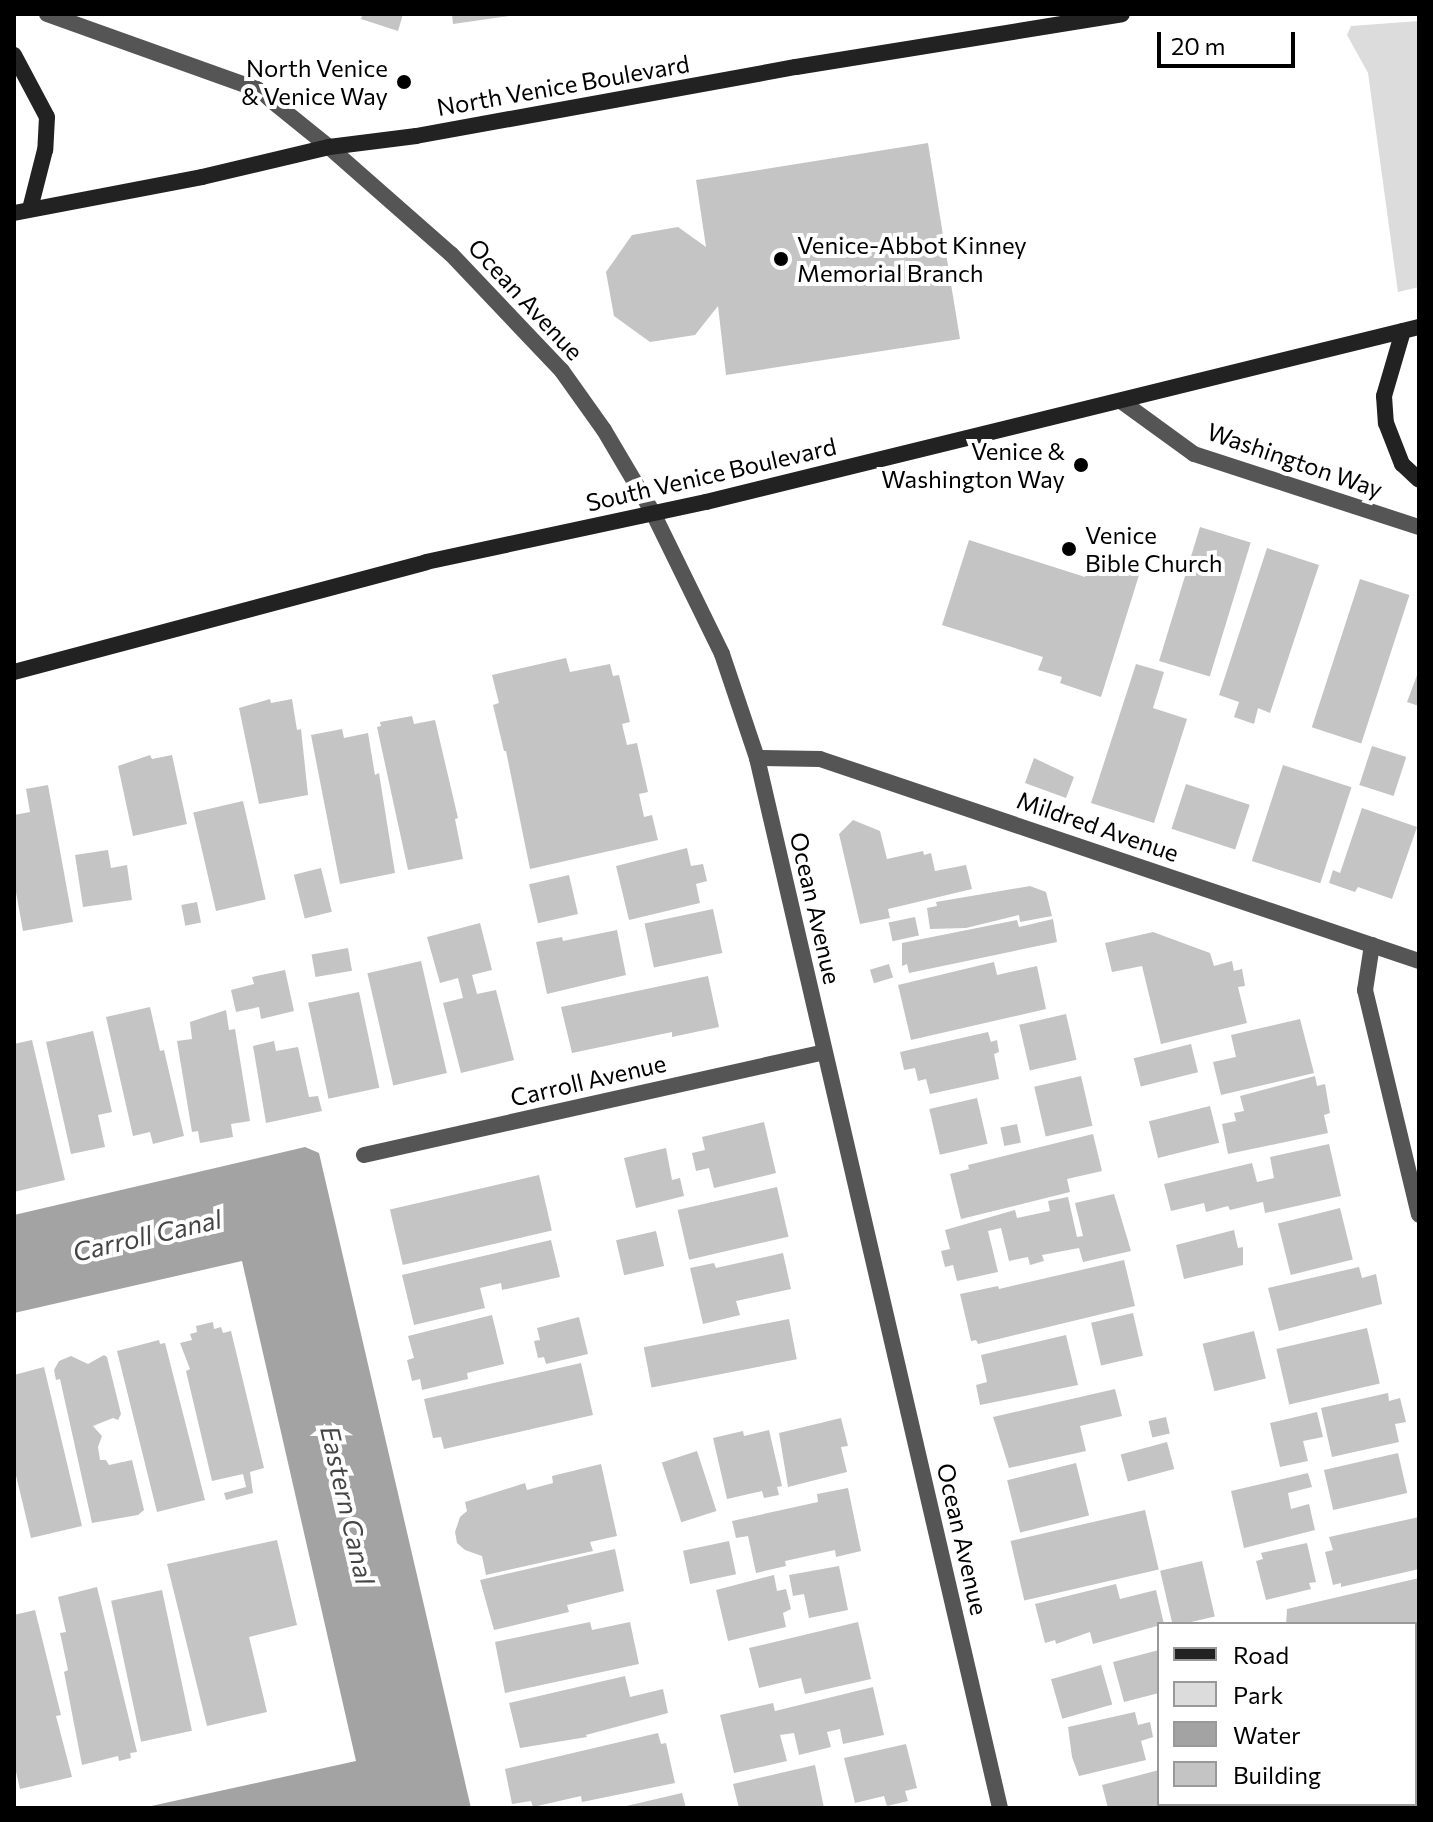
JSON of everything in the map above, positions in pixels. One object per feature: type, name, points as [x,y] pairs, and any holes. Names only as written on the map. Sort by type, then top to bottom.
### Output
[{"type":"main road","name":"North Venice Boulevard","points":[[22,211],[202,177],[329,147],[416,136],[796,67],[1122,14]]},
{"type":"main road","points":[[14,55],[47,117],[45,150],[22,211]]},
{"type":"main road","points":[[1411,329],[1384,396],[1386,423],[1402,464],[1419,480]]},
{"type":"main road","name":"South Venice Boulevard","points":[[14,672],[426,562],[653,513],[1411,329]]},
{"type":"street","name":"Ocean Avenue","points":[[47,14],[257,89],[329,147],[451,254],[552,360],[604,430],[653,513],[722,654],[757,758],[1000,1808]]},
{"type":"street","name":"Washington Way","points":[[1121,401],[1194,454],[1419,527]]},
{"type":"street","name":"Mildred Avenue","points":[[757,758],[820,759],[1419,961]]},
{"type":"street","points":[[1372,945],[1365,990],[1419,1215]]},
{"type":"street","name":"Carroll Avenue","points":[[364,1155],[823,1052]]},
{"type":"green space","points":[[1419,21],[1419,287],[1398,292],[1368,73],[1347,35],[1351,26]]},
{"type":"water","points":[[305,1147],[319,1153],[471,1808],[142,1808],[356,1761],[242,1261],[14,1313],[14,1215]]},
{"type":"building","points":[[363,14],[403,14],[398,31],[361,19]]},
{"type":"building","points":[[452,14],[509,14],[509,16],[453,24]]},
{"type":"building","name":"Venice-Abbot Kinney Memorial Branch","points":[[928,143],[960,339],[726,375],[718,306],[695,335],[650,342],[614,316],[606,272],[632,235],[678,227],[706,247],[696,180]]},
{"type":"building","points":[[1200,527],[1251,542],[1210,676],[1159,661]]},
{"type":"building","points":[[969,540],[1085,577],[1089,567],[1097,570],[1101,559],[1140,572],[1101,697],[1060,683],[1062,677],[1038,670],[1043,657],[942,625]]},
{"type":"building","points":[[1267,548],[1319,565],[1270,713],[1258,708],[1254,724],[1234,717],[1239,702],[1219,695]]},
{"type":"building","points":[[1360,579],[1409,595],[1361,743],[1312,727]]},
{"type":"building","points":[[566,658],[570,672],[610,664],[613,676],[619,675],[630,722],[622,724],[627,745],[637,743],[648,792],[639,794],[644,817],[652,815],[658,840],[530,869],[506,751],[493,705],[499,703],[492,675]]},
{"type":"building","points":[[1136,664],[1164,672],[1153,708],[1187,719],[1154,823],[1091,803]]},
{"type":"building","points":[[1419,670],[1419,706],[1407,702]]},
{"type":"building","points":[[270,699],[271,703],[292,699],[297,730],[301,729],[308,795],[259,804],[239,708]]},
{"type":"building","points":[[412,716],[414,724],[435,720],[458,818],[455,819],[463,859],[408,870],[377,727],[381,726],[380,722]]},
{"type":"building","points":[[342,729],[344,738],[368,733],[375,775],[379,773],[395,873],[340,884],[311,735]]},
{"type":"building","points":[[1372,746],[1406,757],[1394,796],[1359,785]]},
{"type":"building","points":[[150,755],[152,759],[172,755],[187,824],[133,836],[118,766]]},
{"type":"building","points":[[1034,758],[1074,777],[1066,798],[1025,783]]},
{"type":"building","points":[[1283,765],[1351,787],[1320,883],[1252,861]]},
{"type":"building","points":[[1186,784],[1250,805],[1235,849],[1171,829]]},
{"type":"building","points":[[48,785],[73,922],[23,931],[14,881],[14,815],[30,812],[26,789]]},
{"type":"building","points":[[243,801],[266,899],[216,911],[193,812]]},
{"type":"building","points":[[1362,808],[1417,827],[1392,899],[1358,887],[1355,892],[1329,883],[1333,870],[1340,873]]},
{"type":"building","points":[[853,820],[880,831],[887,859],[923,851],[924,855],[931,853],[935,871],[966,865],[972,889],[888,909],[890,918],[860,924],[839,834]]},
{"type":"building","points":[[687,848],[691,866],[703,864],[707,881],[696,884],[700,903],[629,920],[616,866]]},
{"type":"building","points":[[108,850],[111,868],[127,865],[132,900],[83,907],[75,855]]},
{"type":"building","points":[[321,868],[332,912],[305,918],[294,875]]},
{"type":"building","points":[[569,875],[578,914],[538,923],[529,884]]},
{"type":"building","points":[[1030,886],[1046,892],[1052,916],[1020,922],[1019,915],[966,928],[930,929],[927,908],[937,906],[936,902]]},
{"type":"building","points":[[197,902],[201,923],[185,926],[181,905]]},
{"type":"building","points":[[713,909],[722,953],[654,968],[645,924]]},
{"type":"building","points":[[915,917],[919,936],[893,941],[889,923]]},
{"type":"building","points":[[1053,919],[1057,942],[909,973],[907,964],[902,966],[902,943],[1017,920],[1019,927]]},
{"type":"building","points":[[480,923],[492,970],[472,975],[477,994],[496,990],[514,1060],[461,1073],[443,1003],[463,998],[458,978],[440,983],[427,937]]},
{"type":"building","points":[[617,930],[626,975],[547,994],[536,942],[562,937],[563,941]]},
{"type":"building","points":[[1153,932],[1210,953],[1214,966],[1232,961],[1234,971],[1242,969],[1245,986],[1238,987],[1247,1023],[1161,1044],[1142,966],[1112,972],[1105,943]]},
{"type":"building","points":[[348,948],[352,971],[316,977],[312,954]]},
{"type":"building","points":[[421,961],[447,1073],[393,1085],[367,973]]},
{"type":"building","points":[[994,962],[997,975],[1037,966],[1046,1009],[911,1040],[898,985]]},
{"type":"building","points":[[889,964],[893,977],[874,983],[870,970]]},
{"type":"building","points":[[285,970],[294,1011],[261,1019],[259,1007],[236,1012],[231,990],[254,984],[252,977]]},
{"type":"building","points":[[708,976],[719,1027],[672,1037],[672,1032],[572,1053],[561,1007]]},
{"type":"building","points":[[359,992],[379,1088],[329,1099],[308,1003]]},
{"type":"building","points":[[150,1007],[160,1051],[164,1050],[184,1136],[153,1144],[150,1132],[133,1136],[106,1017]]},
{"type":"building","points":[[226,1010],[229,1030],[235,1029],[250,1121],[231,1124],[233,1137],[200,1143],[198,1131],[192,1132],[177,1041],[192,1039],[190,1022]]},
{"type":"building","points":[[1066,1014],[1077,1060],[1030,1071],[1019,1025]]},
{"type":"building","points":[[1300,1019],[1314,1073],[1221,1095],[1213,1062],[1236,1057],[1231,1035]]},
{"type":"building","points":[[93,1031],[112,1112],[98,1115],[105,1147],[71,1154],[46,1042]]},
{"type":"building","points":[[988,1032],[991,1042],[997,1040],[999,1052],[994,1054],[999,1079],[930,1094],[926,1079],[918,1081],[915,1068],[904,1070],[900,1052]]},
{"type":"building","points":[[32,1040],[65,1180],[14,1192],[14,1044]]},
{"type":"building","points":[[274,1041],[276,1051],[298,1047],[309,1097],[318,1096],[322,1111],[266,1123],[253,1046]]},
{"type":"building","points":[[1191,1044],[1198,1072],[1141,1086],[1134,1058]]},
{"type":"building","points":[[1081,1076],[1092,1126],[1046,1136],[1034,1087]]},
{"type":"building","points":[[1315,1076],[1317,1086],[1325,1084],[1330,1113],[1324,1115],[1328,1133],[1228,1154],[1222,1124],[1236,1121],[1234,1113],[1244,1111],[1240,1096]]},
{"type":"building","points":[[977,1098],[988,1144],[940,1155],[929,1109]]},
{"type":"building","points":[[1210,1106],[1219,1143],[1158,1158],[1149,1121]]},
{"type":"building","points":[[764,1122],[776,1173],[714,1188],[709,1168],[696,1171],[692,1153],[705,1150],[702,1137]]},
{"type":"building","points":[[1017,1124],[1021,1143],[1004,1146],[1000,1128]]},
{"type":"building","points":[[1093,1134],[1102,1171],[1067,1179],[1070,1192],[961,1219],[950,1174],[969,1169],[968,1165]]},
{"type":"building","points":[[1329,1144],[1341,1196],[1265,1213],[1263,1202],[1206,1212],[1204,1203],[1171,1211],[1164,1184],[1252,1163],[1257,1182],[1274,1178],[1270,1157]]},
{"type":"building","points":[[666,1148],[672,1180],[680,1178],[684,1196],[636,1208],[624,1158]]},
{"type":"building","points":[[539,1175],[552,1231],[403,1265],[390,1209]]},
{"type":"building","points":[[777,1187],[788,1237],[689,1260],[678,1210]]},
{"type":"building","points":[[1114,1194],[1131,1251],[1083,1262],[1079,1248],[1042,1255],[1044,1261],[1030,1265],[1028,1257],[1009,1261],[1001,1228],[988,1231],[998,1272],[957,1281],[953,1265],[945,1267],[941,1251],[950,1249],[945,1230],[1015,1210],[1017,1218],[1050,1211],[1048,1201],[1068,1197],[1077,1237],[1083,1236],[1075,1203]]},
{"type":"building","points":[[1340,1208],[1353,1259],[1291,1275],[1278,1223]]},
{"type":"building","points":[[1234,1230],[1238,1248],[1243,1247],[1243,1265],[1184,1279],[1176,1245]]},
{"type":"building","points":[[656,1231],[664,1266],[624,1275],[616,1240]]},
{"type":"building","points":[[551,1240],[560,1277],[502,1290],[501,1283],[480,1288],[485,1308],[414,1325],[402,1275]]},
{"type":"building","points":[[783,1253],[791,1289],[736,1301],[740,1315],[703,1324],[690,1268],[714,1263],[716,1268]]},
{"type":"building","points":[[1124,1260],[1135,1306],[978,1344],[976,1340],[971,1341],[960,1294],[998,1286],[999,1289]]},
{"type":"building","points":[[1359,1267],[1362,1278],[1376,1274],[1382,1304],[1279,1331],[1268,1288]]},
{"type":"building","points":[[1133,1313],[1143,1356],[1101,1366],[1091,1323]]},
{"type":"building","points":[[492,1315],[504,1364],[467,1373],[468,1379],[422,1390],[420,1379],[412,1381],[407,1360],[414,1358],[408,1336]]},
{"type":"building","points":[[579,1317],[588,1354],[546,1364],[544,1357],[538,1358],[534,1341],[540,1340],[537,1328]]},
{"type":"building","points":[[789,1319],[797,1359],[652,1387],[644,1347]]},
{"type":"building","points":[[213,1322],[214,1329],[221,1327],[223,1333],[231,1331],[264,1468],[250,1472],[253,1493],[226,1500],[224,1493],[246,1487],[243,1474],[212,1481],[186,1371],[190,1369],[180,1343],[192,1340],[190,1334],[197,1332],[196,1326]]},
{"type":"building","points":[[1367,1328],[1380,1384],[1289,1404],[1276,1349]]},
{"type":"building","points":[[1254,1331],[1266,1379],[1214,1391],[1203,1344]]},
{"type":"building","points":[[1066,1335],[1078,1385],[980,1405],[976,1385],[987,1382],[981,1355]]},
{"type":"building","points":[[159,1340],[160,1344],[165,1343],[205,1500],[157,1512],[117,1351]]},
{"type":"building","points":[[104,1355],[121,1414],[118,1420],[113,1418],[93,1426],[102,1436],[98,1447],[100,1460],[106,1460],[109,1465],[132,1460],[144,1510],[138,1515],[92,1523],[60,1379],[56,1380],[54,1370],[59,1361],[71,1356],[88,1364]]},
{"type":"building","points":[[581,1363],[593,1415],[444,1449],[441,1437],[433,1438],[424,1399]]},
{"type":"building","points":[[44,1367],[82,1526],[31,1538],[14,1467],[14,1375]]},
{"type":"building","points":[[1115,1389],[1122,1416],[1080,1426],[1086,1451],[1009,1468],[993,1417]]},
{"type":"building","points":[[1388,1393],[1389,1401],[1400,1398],[1406,1422],[1395,1424],[1399,1442],[1332,1457],[1321,1408]]},
{"type":"building","points":[[1317,1412],[1323,1437],[1303,1441],[1308,1461],[1280,1467],[1270,1423]]},
{"type":"building","points":[[1166,1417],[1170,1434],[1152,1438],[1148,1421]]},
{"type":"building","points":[[841,1418],[848,1446],[841,1447],[847,1472],[788,1487],[779,1433]]},
{"type":"building","points":[[769,1430],[782,1486],[777,1487],[779,1495],[764,1498],[762,1491],[727,1499],[713,1438],[743,1431],[744,1436]]},
{"type":"building","points":[[1167,1442],[1174,1469],[1128,1481],[1121,1454]]},
{"type":"building","points":[[697,1451],[716,1511],[681,1522],[662,1462]]},
{"type":"building","points":[[1398,1453],[1407,1493],[1333,1510],[1324,1470]]},
{"type":"building","points":[[1076,1463],[1089,1515],[1020,1533],[1007,1480]]},
{"type":"building","points":[[601,1464],[617,1536],[590,1542],[593,1551],[486,1575],[482,1556],[465,1550],[457,1543],[455,1532],[460,1517],[467,1511],[465,1502],[525,1483],[527,1490],[553,1483],[552,1476]]},
{"type":"building","points":[[1308,1473],[1312,1487],[1288,1493],[1291,1509],[1309,1504],[1315,1530],[1244,1548],[1231,1491]]},
{"type":"building","points":[[848,1488],[861,1551],[836,1557],[835,1550],[785,1561],[786,1566],[756,1573],[748,1536],[736,1538],[732,1521],[818,1502],[817,1494]]},
{"type":"building","points":[[1145,1510],[1159,1569],[1024,1600],[1011,1541]]},
{"type":"building","points":[[1419,1517],[1419,1569],[1341,1587],[1341,1583],[1333,1585],[1325,1552],[1333,1550],[1329,1537]]},
{"type":"building","points":[[277,1540],[297,1625],[249,1637],[267,1712],[207,1726],[167,1564]]},
{"type":"building","points":[[729,1541],[736,1574],[690,1584],[683,1551]]},
{"type":"building","points":[[1307,1543],[1316,1582],[1309,1583],[1311,1589],[1266,1600],[1256,1561],[1263,1559],[1261,1553]]},
{"type":"building","points":[[615,1549],[624,1591],[567,1605],[569,1612],[494,1630],[480,1580]]},
{"type":"building","points":[[1202,1561],[1215,1617],[1191,1622],[1172,1622],[1160,1571]]},
{"type":"building","points":[[839,1566],[848,1610],[809,1618],[804,1594],[793,1596],[789,1575]]},
{"type":"building","points":[[774,1575],[777,1591],[786,1589],[791,1609],[783,1613],[786,1627],[728,1641],[716,1590]]},
{"type":"building","points":[[1419,1578],[1417,1634],[1417,1622],[1286,1622],[1287,1609]]},
{"type":"building","points":[[1116,1584],[1120,1599],[1156,1590],[1164,1622],[1093,1644],[1090,1632],[1056,1644],[1055,1640],[1045,1643],[1035,1604]]},
{"type":"building","points":[[97,1587],[137,1752],[130,1753],[131,1758],[119,1761],[118,1756],[82,1765],[64,1672],[68,1670],[60,1633],[66,1632],[58,1597]]},
{"type":"building","points":[[162,1590],[192,1731],[141,1742],[111,1601]]},
{"type":"building","points":[[35,1610],[61,1715],[56,1716],[72,1777],[20,1789],[14,1763],[14,1615]]},
{"type":"building","points":[[590,1622],[592,1630],[630,1622],[639,1664],[505,1693],[495,1642]]},
{"type":"building","points":[[858,1622],[871,1679],[805,1694],[801,1678],[759,1688],[749,1648]]},
{"type":"building","points":[[1419,1644],[1419,1697],[1417,1697]]},
{"type":"building","points":[[1157,1651],[1157,1694],[1124,1702],[1113,1662]]},
{"type":"building","points":[[1101,1665],[1112,1704],[1062,1719],[1051,1679]]},
{"type":"building","points":[[625,1676],[630,1697],[663,1689],[668,1713],[587,1737],[520,1748],[509,1703]]},
{"type":"building","points":[[873,1687],[884,1735],[843,1744],[840,1729],[827,1732],[831,1747],[799,1755],[794,1733],[780,1735],[787,1761],[734,1773],[720,1715],[773,1703],[775,1711]]},
{"type":"building","points":[[1419,1708],[1419,1765],[1417,1765]]},
{"type":"building","points":[[1135,1712],[1138,1725],[1150,1722],[1153,1737],[1141,1741],[1146,1760],[1079,1776],[1072,1757],[1068,1727]]},
{"type":"building","points":[[658,1733],[661,1744],[666,1743],[675,1783],[582,1802],[581,1796],[533,1807],[531,1801],[512,1804],[505,1769]]},
{"type":"building","points":[[906,1744],[917,1788],[905,1791],[908,1801],[887,1806],[884,1796],[855,1803],[844,1758]]},
{"type":"building","points":[[815,1765],[824,1808],[739,1808],[733,1784]]},
{"type":"building","points":[[1157,1771],[1157,1806],[1169,1808],[1108,1808],[1102,1785]]},
{"type":"building","points":[[1417,1774],[1419,1808],[1415,1808],[1417,1806]]},
{"type":"building","points":[[682,1793],[686,1808],[622,1808],[622,1807]]},
{"type":"place","name":"North Venice & Venice Way","points":[[404,82]]},
{"type":"place","name":"Venice-Abbot Kinney Memorial Branch","points":[[781,259]]},
{"type":"place","name":"Venice & Washington Way","points":[[1081,465]]},
{"type":"place","name":"Venice Bible Church","points":[[1069,549]]},
{"type":"water label","name":"Carroll Canal","points":[[147,1235]]},
{"type":"water label","name":"Eastern Canal","points":[[348,1505]]}]
